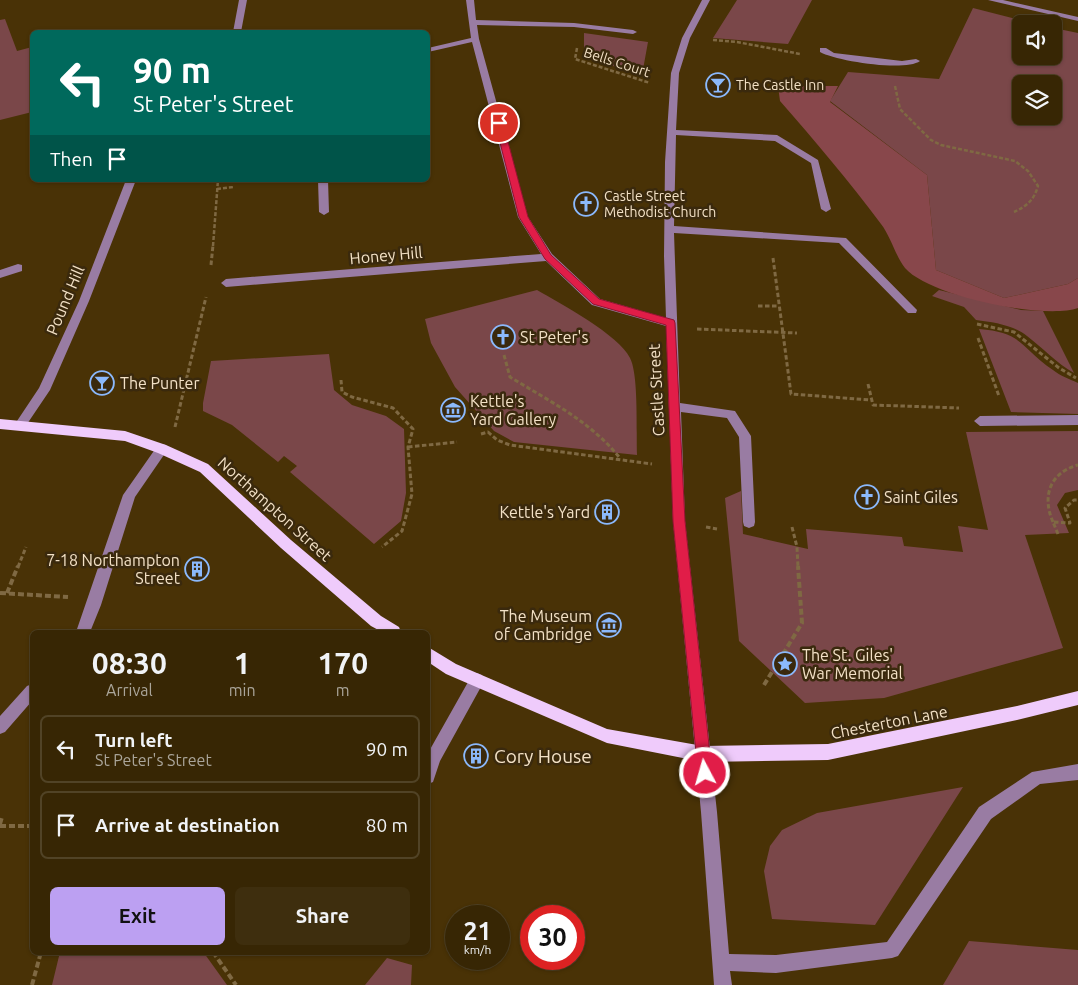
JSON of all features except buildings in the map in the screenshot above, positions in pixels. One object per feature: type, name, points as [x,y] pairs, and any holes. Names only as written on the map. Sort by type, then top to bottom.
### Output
[{"type":"main road","name":"Northampton Street","points":[[0,424],[125,436],[162,449],[204,468],[286,544],[376,621],[391,630]]},
{"type":"main road","points":[[430,655],[451,669],[607,736],[703,754]]},
{"type":"main road","name":"Chesterton Lane","points":[[703,754],[828,752],[1017,714],[1078,698]]},
{"type":"street","points":[[237,30],[242,0]]},
{"type":"street","points":[[470,0],[475,39],[523,217],[548,257],[596,302],[670,323]]},
{"type":"street","name":"Castle Street","points":[[706,0],[686,38],[675,73],[671,132],[669,229],[670,323],[676,407],[679,521],[703,754],[723,985]]},
{"type":"street","points":[[992,0],[1078,19]]},
{"type":"street","points":[[473,22],[574,25],[633,32]]},
{"type":"street","points":[[430,50],[475,39]]},
{"type":"street","points":[[823,50],[832,56],[902,64],[916,61]]},
{"type":"street","points":[[671,132],[777,138],[815,162],[826,209]]},
{"type":"street","name":"Pound Hill","points":[[18,426],[44,390],[84,301],[130,182]]},
{"type":"street","points":[[323,182],[324,212]]},
{"type":"street","points":[[669,229],[842,240],[912,310]]},
{"type":"street","name":"Honey Hill","points":[[226,283],[548,257]]},
{"type":"street","points":[[0,274],[18,268]]},
{"type":"street","points":[[676,407],[731,414],[745,436],[749,522]]},
{"type":"street","points":[[980,421],[1078,420]]},
{"type":"street","points":[[84,630],[96,599],[129,495],[162,449]]},
{"type":"street","points":[[430,769],[433,758],[477,680]]},
{"type":"street","points":[[0,727],[30,693]]},
{"type":"street","points":[[721,962],[776,964],[892,950],[985,813],[1037,777],[1078,772]]},
{"type":"path","name":"Bells Court","points":[[574,25],[578,47],[575,59],[657,85]]},
{"type":"path","points":[[686,38],[737,42],[805,54]]},
{"type":"path","points":[[894,82],[900,109],[931,140],[941,145],[1015,161],[1028,171],[1038,186],[1035,197],[1028,206],[1014,212]]},
{"type":"path","points":[[162,449],[175,428],[210,284],[218,182]]},
{"type":"path","points":[[217,189],[234,187]]},
{"type":"path","points":[[772,251],[792,394],[872,400]]},
{"type":"path","points":[[210,284],[226,283]]},
{"type":"path","points":[[758,306],[779,306]]},
{"type":"path","points":[[977,324],[998,326],[1018,334],[1057,368],[1076,378]]},
{"type":"path","points":[[694,329],[797,333]]},
{"type":"path","points":[[978,338],[996,389]]},
{"type":"path","points":[[504,356],[510,377],[591,428],[610,444],[620,458]]},
{"type":"path","points":[[341,380],[342,392],[352,397],[393,408],[413,429],[408,447],[412,494],[402,531],[382,547]]},
{"type":"path","points":[[868,384],[873,405],[966,409]]},
{"type":"path","points":[[481,434],[488,432],[497,440],[510,445],[620,458],[654,464]]},
{"type":"path","points":[[408,447],[457,442]]},
{"type":"path","points":[[1058,534],[1046,505],[1054,478],[1070,466],[1078,465]]},
{"type":"path","points":[[1053,522],[1070,523],[1065,508],[1078,500]]},
{"type":"path","points":[[764,685],[802,623],[797,547],[792,527]]},
{"type":"path","points":[[7,593],[26,548]]},
{"type":"path","points":[[0,593],[96,599]]},
{"type":"path","points":[[2,818],[0,825],[30,826]]},
{"type":"path","points":[[32,985],[40,955]]},
{"type":"path","points":[[215,955],[236,985]]},
{"type":"shaded area","points":[[737,0],[812,0],[788,44],[713,38]]},
{"type":"shaded area","points":[[973,8],[1012,18],[1012,65],[1062,65],[1062,30],[1078,33],[1078,278],[1068,284],[1004,298],[936,270],[927,175],[830,101],[848,72],[939,79]]},
{"type":"shaded area","points":[[5,19],[17,51],[30,48],[30,112],[0,120],[0,20]]},
{"type":"shaded area","points":[[584,33],[648,42],[642,75],[584,57]]},
{"type":"shaded area","points":[[778,86],[838,86],[830,102],[927,175],[936,270],[1004,298],[1068,284],[1078,278],[1078,308],[1062,311],[1040,311],[988,303],[937,288],[918,278],[905,268],[884,229],[869,208],[832,161],[780,101]]},
{"type":"shaded area","points":[[537,290],[574,311],[602,330],[624,349],[630,358],[636,390],[637,455],[514,442],[494,431],[455,387],[431,343],[425,319]]},
{"type":"shaded area","points":[[939,290],[1021,310],[1043,311],[1074,373],[1016,329],[976,320],[964,307],[932,296]]},
{"type":"shaded area","points":[[979,329],[1013,337],[1056,372],[1078,383],[1078,414],[1011,412]]},
{"type":"shaded area","points":[[329,354],[334,390],[352,405],[386,416],[404,429],[406,493],[401,521],[374,544],[290,472],[297,466],[284,456],[278,462],[232,425],[203,411],[211,361]]},
{"type":"shaded area","points":[[1078,431],[1078,490],[1065,493],[1057,505],[1069,533],[1025,535],[1063,648],[884,698],[805,703],[739,641],[725,498],[741,491],[743,534],[808,549],[806,529],[902,537],[904,546],[963,552],[958,526],[988,530],[966,432]]},
{"type":"shaded area","points":[[963,787],[875,925],[772,919],[764,871],[770,846],[782,830],[817,813]]},
{"type":"shaded area","points":[[969,941],[1078,950],[1078,985],[943,985]]},
{"type":"shaded area","points":[[59,955],[205,955],[227,985],[52,985]]},
{"type":"shaded area","points":[[387,958],[412,965],[411,985],[365,985]]},
{"type":"place","name":"The Castle Inn","points":[[718,85]]},
{"type":"place","name":"Castle Street Methodist Church","points":[[586,204]]},
{"type":"place","name":"St Peter's","points":[[503,337]]},
{"type":"place","name":"The Punter","points":[[102,383]]},
{"type":"place","name":"Kettle's Yard Gallery","points":[[453,410]]},
{"type":"place","name":"Saint Giles","points":[[867,497]]},
{"type":"place","name":"Kettle's Yard","points":[[607,512]]},
{"type":"place","name":"7-18 Northampton Street","points":[[197,569]]},
{"type":"place","name":"The Museum of Cambridge","points":[[609,625]]},
{"type":"place","name":"The St. Giles' War Memorial","points":[[785,664]]},
{"type":"place","name":"Cory House","points":[[476,756]]},
{"type":"route","points":[[499,123],[523,217],[548,257],[596,302],[670,323],[676,407],[679,521],[705,773]]}]
